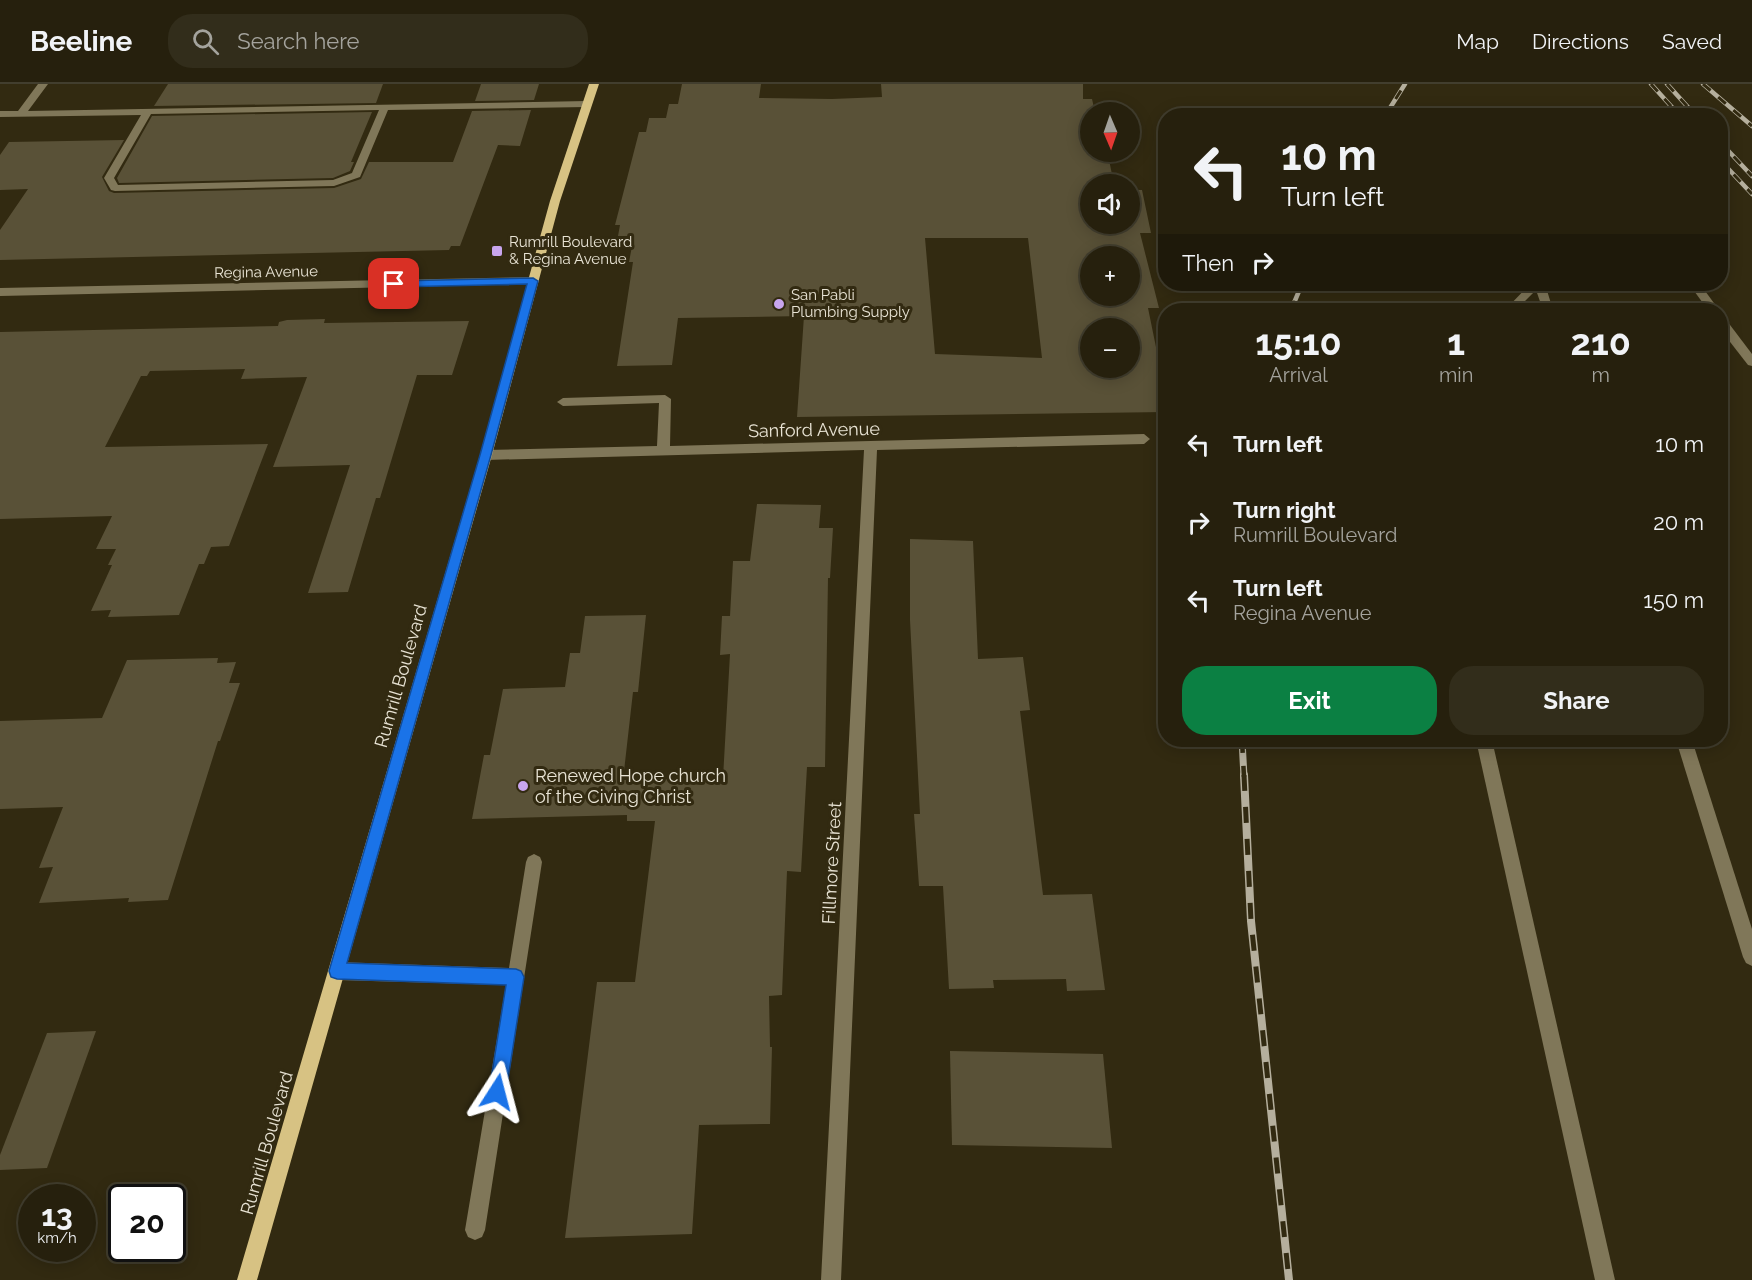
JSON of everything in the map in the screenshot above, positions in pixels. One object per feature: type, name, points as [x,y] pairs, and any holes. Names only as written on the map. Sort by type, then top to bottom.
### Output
[{"type":"main road","name":"Rumrill Boulevard","points":[[247,1280],[486,455],[555,201],[594,84]]},
{"type":"street","points":[[21,113],[43,84]]},
{"type":"street","points":[[0,114],[587,104]]},
{"type":"street","points":[[148,111],[109,178],[115,188],[334,183],[356,175],[385,107]]},
{"type":"street","name":"Regina Avenue","points":[[0,292],[533,281]]},
{"type":"street","points":[[1518,303],[1530,291]]},
{"type":"street","points":[[1699,291],[1709,303]]},
{"type":"street","points":[[1728,330],[1752,362]]},
{"type":"street","points":[[563,402],[665,399],[663,451]]},
{"type":"street","name":"Sanford Avenue","points":[[486,455],[1144,439]]},
{"type":"street","name":"Fillmore Street","points":[[831,1280],[872,447]]},
{"type":"street","points":[[1486,747],[1605,1280]]},
{"type":"street","points":[[1686,747],[1752,957]]},
{"type":"street","points":[[475,1230],[534,862]]},
{"type":"street","points":[[337,971],[516,977]]},
{"type":"building","points":[[168,84],[383,84],[376,103],[154,106]]},
{"type":"building","points":[[481,84],[539,84],[534,100],[475,101]]},
{"type":"building","points":[[682,84],[761,84],[759,98],[832,99],[882,97],[881,84],[1083,84],[1083,99],[1092,99],[1093,102],[1080,102],[1080,162],[1109,162],[1112,174],[1080,174],[1080,234],[1140,233],[1158,304],[1158,308],[1148,308],[1158,357],[1158,412],[797,417],[804,316],[678,318],[672,365],[617,366],[633,262],[629,262],[634,236],[618,236],[620,225],[615,225],[639,132],[646,132],[649,118],[666,118],[669,104],[678,104]],"holes":[[[925,238],[1028,238],[1042,358],[935,354]]]},
{"type":"building","points":[[531,110],[520,146],[498,145],[460,246],[451,246],[449,250],[0,260],[0,230],[28,189],[0,190],[0,155],[9,142],[124,140],[102,177],[109,191],[114,193],[334,188],[361,179],[369,162],[453,162],[472,111]]},
{"type":"building","points":[[372,112],[351,162],[354,162],[350,171],[333,178],[119,183],[117,178],[152,116]]},
{"type":"building","points":[[1140,190],[1142,190],[1151,233],[1140,233]]},
{"type":"building","points":[[325,319],[324,323],[469,321],[452,375],[417,375],[380,498],[376,498],[348,592],[308,593],[350,465],[273,467],[307,377],[241,379],[245,369],[150,371],[147,376],[141,376],[105,447],[268,444],[229,546],[211,547],[204,564],[199,564],[179,615],[108,617],[111,610],[91,611],[112,565],[108,565],[116,549],[96,549],[112,516],[0,519],[0,332],[278,326],[279,322],[287,320]]},
{"type":"building","points":[[757,504],[821,505],[819,528],[833,528],[830,578],[828,578],[825,767],[807,767],[801,872],[787,871],[782,995],[769,996],[770,1047],[772,1047],[770,1124],[699,1125],[692,1234],[565,1238],[597,982],[635,982],[655,821],[627,821],[627,815],[472,819],[484,755],[490,755],[503,689],[565,687],[570,653],[580,653],[585,616],[646,615],[638,692],[633,692],[623,780],[723,778],[730,654],[720,655],[722,616],[730,616],[733,561],[750,561]]},
{"type":"building","points":[[910,539],[973,541],[978,659],[1023,657],[1030,710],[1020,711],[1043,895],[1092,894],[1105,990],[1067,991],[1066,979],[993,980],[994,988],[949,989],[943,886],[919,886],[914,814],[920,814],[910,620]]},
{"type":"building","points":[[218,658],[217,663],[236,662],[229,683],[240,683],[220,741],[218,741],[168,900],[128,902],[129,898],[39,903],[53,867],[39,868],[63,807],[0,809],[0,721],[102,718],[127,660]]},
{"type":"building","points":[[96,1031],[47,1168],[0,1170],[0,1155],[47,1033]]},
{"type":"building","points":[[950,1051],[1103,1054],[1112,1148],[952,1145]]},
{"type":"railway","points":[[1390,108],[1405,84]]},
{"type":"railway","points":[[1651,84],[1673,108]]},
{"type":"railway","points":[[1667,84],[1689,108]]},
{"type":"railway","points":[[1703,84],[1752,126]]},
{"type":"railway","points":[[1728,150],[1752,176]]},
{"type":"railway","points":[[1728,168],[1752,194]]},
{"type":"railway","points":[[1294,303],[1299,291]]},
{"type":"railway","points":[[1242,747],[1244,777]]},
{"type":"railway","points":[[1244,775],[1251,921],[1289,1280]]},
{"type":"place","name":"Rumrill Boulevard & Regina Avenue","points":[[497,251]]},
{"type":"place","name":"San Pabli Plumbing Supply","points":[[779,304]]},
{"type":"place","name":"Renewed Hope church of the Civing Christ","points":[[523,786]]},
{"type":"route","points":[[394,284],[533,281],[486,455],[337,971],[516,977],[497,1092]]}]
